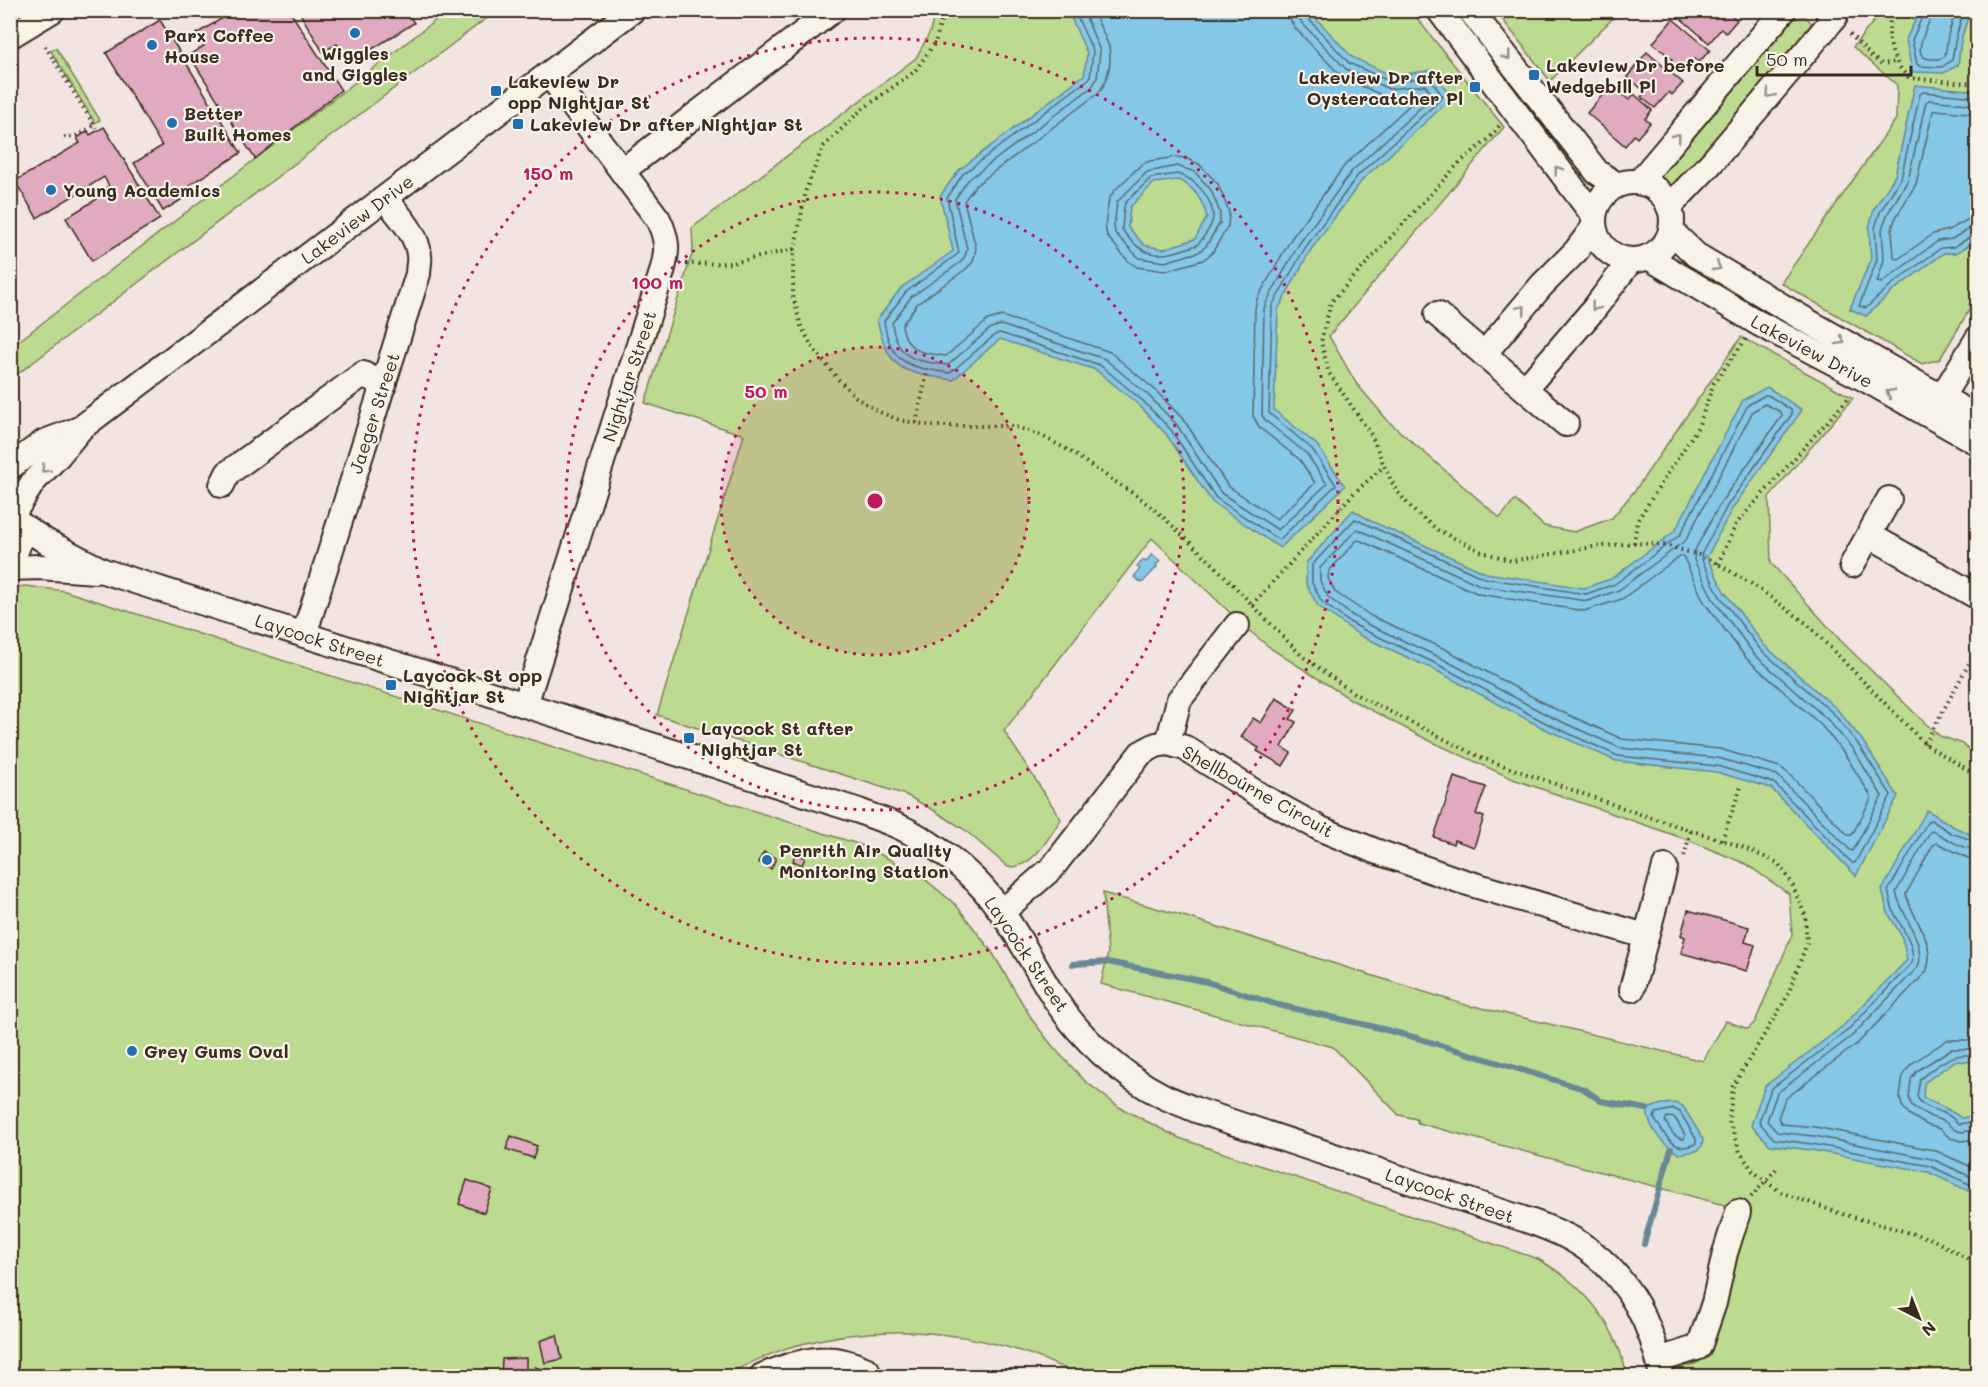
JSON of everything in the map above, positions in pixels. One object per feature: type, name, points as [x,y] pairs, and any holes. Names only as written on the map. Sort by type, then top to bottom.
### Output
[{"type":"street","points":[[10,36],[53,10]]},
{"type":"street","name":"Lakeview Drive","points":[[14,516],[33,482],[81,428],[633,10]]},
{"type":"street","points":[[622,171],[833,10]]},
{"type":"street","points":[[1439,10],[1594,221],[1597,236],[1607,250],[1614,255],[1639,259]]},
{"type":"street","points":[[1470,10],[1597,172],[1628,184],[1652,187],[1663,195],[1672,219],[1671,231],[1666,242],[1658,251],[1639,259],[1525,389]]},
{"type":"street","points":[[1484,354],[1542,285],[1576,250],[1594,221],[1598,204],[1606,193],[1628,184],[1784,10]]},
{"type":"street","points":[[1669,207],[1712,162],[1831,14]]},
{"type":"street","name":"Nightjar Street","points":[[525,705],[666,257],[667,242],[658,219],[549,74]]},
{"type":"street","name":"Jaeger Street","points":[[304,634],[418,274],[420,257],[411,232],[385,198]]},
{"type":"street","name":"Lakeview Drive","points":[[1671,231],[1696,255],[1809,322],[1865,371]]},
{"type":"street","name":"Lakeview Drive","points":[[1639,259],[1787,339],[1865,371],[1936,407],[1977,418]]},
{"type":"street","points":[[1437,314],[1566,424]]},
{"type":"street","points":[[1936,407],[1977,338]]},
{"type":"street","points":[[222,485],[228,473],[363,374],[384,385]]},
{"type":"street","name":"Lakeview Drive","points":[[1936,407],[1977,442]]},
{"type":"street","name":"Lakeview Drive","points":[[10,467],[44,442],[81,428]]},
{"type":"street","points":[[1852,565],[1889,499]]},
{"type":"street","points":[[10,560],[16,553],[20,541],[14,516]]},
{"type":"street","name":"Laycock Street","points":[[14,516],[47,542],[103,571],[859,811],[909,831],[976,881],[1002,912],[1055,1000],[1102,1054],[1130,1076],[1161,1095],[1196,1110],[1499,1211],[1548,1228],[1572,1240],[1612,1270],[1631,1294],[1653,1336],[1661,1368]]},
{"type":"street","points":[[1869,535],[1977,597]]},
{"type":"street","name":"Laycock Street","points":[[10,568],[47,567],[103,571]]},
{"type":"street","points":[[1168,743],[1179,700],[1237,625]]},
{"type":"street","name":"Shellbourne Circuit","points":[[1002,912],[1052,868],[1141,753],[1156,745],[1168,743],[1185,748],[1261,796],[1321,829],[1375,852],[1458,880],[1645,936]]},
{"type":"street","points":[[1632,988],[1665,867]]},
{"type":"street","points":[[1661,1368],[1699,1347],[1714,1303],[1725,1253],[1738,1212]]},
{"type":"street","points":[[762,1377],[798,1364],[826,1360],[847,1362],[867,1370]]},
{"type":"path","points":[[944,10],[935,42],[915,71],[860,111],[823,147],[806,190],[794,249],[793,296],[801,326],[813,348],[838,379],[877,411],[899,420],[933,426],[1012,426],[1040,435],[1066,449],[1140,498],[1162,516],[1212,563],[1302,656],[1355,694],[1471,753],[1640,814],[1740,846],[1778,863],[1791,882],[1806,915],[1807,944],[1787,997],[1733,1086],[1729,1121],[1740,1152],[1753,1171],[1780,1192],[1839,1213],[1932,1239],[1977,1265]]},
{"type":"path","points":[[1893,10],[1888,23],[1895,62],[1902,72],[1909,78],[1977,84]]},
{"type":"path","points":[[1831,14],[1872,57],[1882,64],[1895,62]]},
{"type":"path","points":[[45,46],[95,127],[76,136],[64,137]]},
{"type":"path","points":[[1503,122],[1489,139],[1460,162],[1331,302],[1321,342],[1329,373],[1372,436],[1396,490],[1415,512],[1438,530],[1480,551],[1512,561],[1613,544],[1634,543],[1665,545],[1699,555],[1718,564],[1755,586],[1806,623],[1925,744],[1977,776]]},
{"type":"path","points":[[683,264],[732,263],[794,249]]},
{"type":"path","points":[[1634,543],[1637,521],[1698,427],[1714,383],[1758,323]]},
{"type":"path","points":[[1718,564],[1736,524],[1865,371]]},
{"type":"path","points":[[916,423],[927,373]]},
{"type":"path","points":[[1252,604],[1354,494],[1384,466]]},
{"type":"path","points":[[1925,744],[1977,647]]},
{"type":"path","points":[[1722,840],[1742,784]]},
{"type":"path","points":[[1766,1181],[1779,1166]]},
{"type":"green space","points":[[449,10],[496,11],[11,379],[11,347]]},
{"type":"green space","points":[[935,11],[1411,11],[1504,127],[1329,336],[1356,383],[1389,422],[1500,518],[1515,500],[1544,526],[1574,532],[1612,518],[1636,489],[1741,337],[1853,398],[1769,497],[1771,563],[1841,641],[1925,723],[1940,736],[1963,744],[1977,756],[1977,1376],[1682,1376],[1681,1367],[1697,1363],[1710,1355],[1747,1211],[1418,1123],[1416,1119],[1399,1115],[1333,1047],[1101,984],[1108,953],[1103,893],[1472,1007],[1703,1061],[1726,1021],[1748,1029],[1755,1022],[1792,935],[1789,894],[1746,864],[1688,840],[1513,779],[1426,739],[1350,699],[1273,650],[1246,628],[1152,538],[1004,731],[1061,819],[1046,843],[1033,857],[1017,866],[1008,867],[965,830],[906,795],[657,715],[744,435],[645,403],[693,251],[692,228],[916,58],[930,32]]},
{"type":"green space","points":[[1496,11],[1620,11],[1550,81]]},
{"type":"green space","points":[[1882,11],[1920,11],[1906,39],[1958,65],[1961,39],[1970,11],[1977,11],[1977,45],[1973,60],[1977,68],[1977,91],[1915,86],[1895,176],[1870,243],[1871,259],[1850,309],[1866,315],[1894,290],[1944,253],[1956,253],[1977,240],[1977,297],[1940,359],[1922,364],[1781,283],[1896,119],[1897,85],[1853,47]]},
{"type":"green space","points":[[1804,16],[1812,25],[1812,30],[1674,194],[1656,178],[1791,20]]},
{"type":"green space","points":[[56,48],[100,120],[95,123],[51,51]]},
{"type":"green space","points":[[26,586],[65,591],[864,846],[921,876],[956,905],[992,952],[1033,1021],[1054,1048],[1085,1081],[1119,1107],[1179,1138],[1538,1259],[1570,1281],[1596,1308],[1615,1339],[1627,1376],[1079,1376],[1046,1360],[976,1339],[903,1332],[866,1333],[794,1346],[722,1376],[11,1376],[10,588]]},
{"type":"water","points":[[1068,11],[1309,11],[1352,57],[1392,76],[1432,70],[1452,98],[1363,179],[1310,251],[1278,310],[1274,410],[1317,445],[1345,486],[1280,548],[1212,502],[1166,434],[1139,405],[1096,370],[1000,339],[953,380],[910,371],[901,367],[887,351],[877,320],[901,288],[953,251],[940,196],[959,170],[1084,75],[1087,53]],"holes":[[[1178,180],[1189,186],[1197,195],[1207,217],[1195,239],[1163,249],[1144,245],[1128,227],[1130,207],[1154,183]]]},
{"type":"water","points":[[1920,11],[1970,11],[1961,39],[1958,65],[1944,73],[1912,72],[1906,39]]},
{"type":"water","points":[[1915,85],[1977,91],[1977,240],[1956,253],[1944,253],[1894,290],[1866,316],[1850,309],[1871,259],[1869,228],[1874,209],[1895,176]]},
{"type":"water","points":[[1767,387],[1802,410],[1732,509],[1707,557],[1724,591],[1764,645],[1837,709],[1862,740],[1898,796],[1856,876],[1771,788],[1716,772],[1616,761],[1543,728],[1435,670],[1361,636],[1318,606],[1306,584],[1306,563],[1353,510],[1371,521],[1486,573],[1584,588],[1611,579],[1675,531],[1743,400]]},
{"type":"water","points":[[1152,554],[1160,561],[1142,583],[1134,577],[1140,569],[1137,567],[1143,560],[1146,562]]},
{"type":"water","points":[[1927,810],[1954,827],[1977,837],[1977,1069],[1973,1062],[1955,1061],[1924,1083],[1923,1097],[1961,1118],[1977,1115],[1977,1195],[1928,1172],[1811,1150],[1770,1145],[1751,1125],[1765,1086],[1843,1026],[1907,960],[1902,937],[1888,913],[1882,890]]},
{"type":"water","points":[[1675,1103],[1683,1106],[1703,1139],[1702,1146],[1696,1151],[1679,1154],[1662,1141],[1650,1123],[1647,1109]]},
{"type":"building","points":[[236,10],[289,10],[341,90],[255,159],[189,55],[204,46],[196,34]]},
{"type":"building","name":"Wiggles and Giggles","points":[[298,10],[406,10],[414,23],[350,63],[337,44],[323,52]]},
{"type":"building","points":[[1681,10],[1726,10],[1737,20],[1726,33],[1721,29],[1709,43],[1677,15]]},
{"type":"building","points":[[1673,19],[1710,50],[1699,62],[1695,59],[1684,73],[1653,43]]},
{"type":"building","points":[[160,20],[241,153],[189,185],[194,192],[163,211],[134,163],[162,146],[106,53]]},
{"type":"building","points":[[1647,52],[1683,83],[1672,95],[1669,92],[1655,108],[1641,97],[1646,92],[1627,77]]},
{"type":"building","points":[[1611,85],[1629,100],[1634,94],[1652,110],[1645,119],[1650,123],[1637,138],[1634,135],[1625,146],[1587,113]]},
{"type":"building","name":"Young Academics","points":[[104,127],[160,219],[92,261],[66,218],[97,199],[95,195],[109,186],[104,177],[37,218],[15,181],[80,143],[77,138],[88,131],[90,135]]},
{"type":"building","points":[[1276,698],[1296,710],[1290,719],[1296,722],[1282,747],[1291,753],[1283,766],[1257,751],[1259,748],[1241,737],[1253,718],[1261,723]]},
{"type":"building","points":[[1454,777],[1486,787],[1476,814],[1484,817],[1474,847],[1454,840],[1453,844],[1434,837]]},
{"type":"building","name":"Penrith Air Quality Monitoring Station","points":[[764,852],[776,858],[771,869],[758,862]]},
{"type":"building","points":[[795,854],[805,858],[802,865],[793,861]]},
{"type":"building","points":[[1688,910],[1749,927],[1745,942],[1755,945],[1747,971],[1681,953],[1685,937],[1681,935]]},
{"type":"building","points":[[511,1136],[537,1146],[533,1158],[506,1149]]},
{"type":"building","points":[[467,1180],[492,1189],[484,1213],[459,1204]]},
{"type":"building","points":[[557,1335],[562,1359],[545,1363],[540,1341]]},
{"type":"building","points":[[526,1358],[526,1376],[501,1376],[502,1359]]},
{"type":"building","points":[[535,1367],[546,1370],[545,1376],[532,1376]]},
{"type":"waterway","points":[[1073,964],[1108,962],[1207,982],[1278,1005],[1417,1038],[1584,1089],[1601,1101],[1647,1109]]},
{"type":"waterway","points":[[1644,1244],[1671,1149]]},
{"type":"place","name":"Wiggles and Giggles","points":[[355,33]]},
{"type":"place","name":"Parx Coffee House","points":[[152,45]]},
{"type":"place","name":"Lakeview Dr before Wedgebill Pl","points":[[1534,75]]},
{"type":"place","name":"Lakeview Dr after Oystercatcher Pl","points":[[1475,87]]},
{"type":"place","name":"Lakeview Dr opp Nightjar St","points":[[496,91]]},
{"type":"place","name":"Better Built Homes","points":[[172,123]]},
{"type":"place","name":"Lakeview Dr after Nightjar St","points":[[518,124]]},
{"type":"place","name":"Young Academics","points":[[51,190]]},
{"type":"place","name":"Laycock St opp Nightjar St","points":[[391,685]]},
{"type":"place","name":"Laycock St after Nightjar St","points":[[689,738]]},
{"type":"place","name":"Penrith Air Quality Monitoring Station","points":[[767,860]]},
{"type":"place","name":"Grey Gums Oval","points":[[132,1051]]}]
